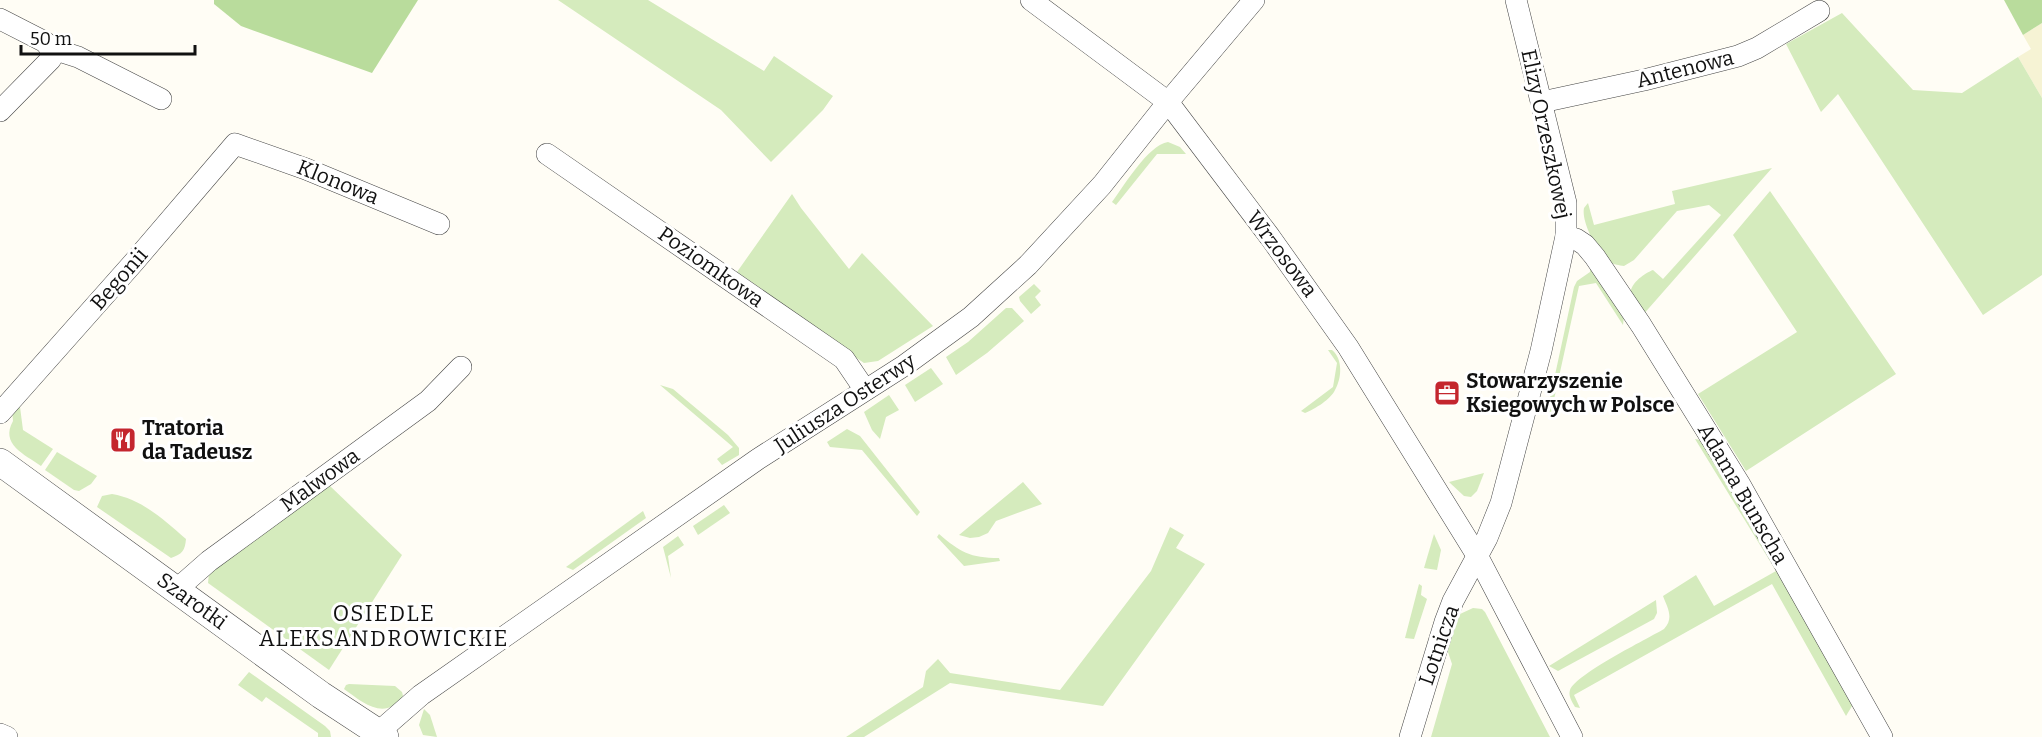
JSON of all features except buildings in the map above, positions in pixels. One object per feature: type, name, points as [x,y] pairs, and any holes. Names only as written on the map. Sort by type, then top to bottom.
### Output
[{"type":"street","name":"Wrzosowa","points":[[1031,0],[1168,102],[1321,307],[1478,557]]},
{"type":"street","name":"Juliusza Osterwy","points":[[379,736],[421,695],[758,459],[939,341],[998,294],[1102,185],[1254,0]]},
{"type":"street","name":"Elizy Orzeszkowej","points":[[1478,557],[1495,520],[1516,448],[1541,351],[1566,236],[1566,203],[1516,0]]},
{"type":"street","name":"Antenowa","points":[[1542,102],[1738,56],[1757,48],[1819,11]]},
{"type":"street","points":[[0,19],[45,42],[50,48],[78,57],[160,99]]},
{"type":"street","points":[[0,111],[51,59],[50,48]]},
{"type":"street","name":"Klonowa","points":[[235,144],[306,169],[439,224]]},
{"type":"street","name":"Begonii","points":[[0,413],[235,144]]},
{"type":"street","name":"Poziomkowa","points":[[547,154],[844,359],[865,390]]},
{"type":"street","name":"Adama Bunscha","points":[[1566,236],[1576,239],[1590,251],[1641,326],[1739,483],[1882,737]]},
{"type":"street","name":"Malwowa","points":[[177,590],[209,561],[428,400],[461,367]]},
{"type":"street","name":"Szarotki","points":[[0,462],[379,736]]},
{"type":"street","points":[[1478,557],[1572,737]]},
{"type":"street","name":"Lotnicza","points":[[1410,737],[1445,622],[1453,601],[1478,557]]},
{"type":"street","points":[[0,734],[7,737]]},
{"type":"shaded area","points":[[2042,23],[2042,98],[2018,57],[2031,49],[2023,35]]},
{"type":"green space","points":[[214,0],[418,0],[372,73],[241,26],[214,4]]},
{"type":"green space","points":[[558,0],[648,0],[764,71],[774,56],[833,96],[823,110],[771,162],[721,110]]},
{"type":"green space","points":[[2004,0],[2042,0],[2042,23],[2023,35]]},
{"type":"green space","points":[[1842,13],[1913,90],[1962,93],[2018,57],[2042,98],[2042,275],[1983,315],[1838,94],[1821,112],[1786,44]]},
{"type":"green space","points":[[1168,142],[1180,147],[1186,154],[1157,154],[1116,205],[1112,202],[1152,150]]},
{"type":"green space","points":[[1772,168],[1642,316],[1631,294],[1632,286],[1642,276],[1653,270],[1663,279],[1721,215],[1709,205],[1677,211],[1634,260],[1624,266],[1610,262],[1596,245],[1585,221],[1584,208],[1588,203],[1594,225],[1675,204],[1672,191]]},
{"type":"green space","points":[[1770,191],[1896,374],[1746,471],[1698,394],[1797,332],[1733,235]]},
{"type":"green space","points":[[792,194],[849,269],[862,253],[933,326],[878,361],[864,363],[771,300],[770,295],[737,272]]},
{"type":"green space","points":[[1590,267],[1624,316],[1623,325],[1596,283],[1579,286],[1551,413],[1547,412],[1574,287],[1577,281],[1590,272]]},
{"type":"green space","points":[[1034,284],[1041,291],[1035,297],[1041,305],[1031,314],[1019,297]]},
{"type":"green space","points":[[1006,308],[1012,308],[1024,321],[987,353],[956,375],[946,357],[968,342]]},
{"type":"green space","points":[[1328,350],[1336,354],[1340,363],[1337,385],[1326,400],[1305,413],[1301,411],[1333,387],[1337,363]]},
{"type":"green space","points":[[931,368],[943,384],[915,402],[905,385]]},
{"type":"green space","points":[[660,385],[673,389],[728,435],[739,448],[739,455],[722,465],[717,459],[733,447]]},
{"type":"green space","points":[[889,395],[899,410],[886,417],[880,439],[872,430],[864,412]]},
{"type":"green space","points":[[20,407],[23,430],[53,449],[41,466],[21,453],[12,442],[10,429],[13,421],[12,410]]},
{"type":"green space","points":[[847,429],[860,436],[920,512],[917,516],[862,450],[830,447],[827,442]]},
{"type":"green space","points":[[1695,439],[1706,441],[1777,563],[1776,571]]},
{"type":"green space","points":[[57,452],[97,476],[91,484],[79,491],[74,490],[45,470]]},
{"type":"green space","points":[[1484,473],[1477,491],[1471,497],[1464,496],[1449,482]]},
{"type":"green space","points":[[1023,482],[1042,504],[996,521],[988,533],[979,537],[970,538],[959,535]]},
{"type":"green space","points":[[329,485],[402,555],[329,670],[208,583],[209,573]]},
{"type":"green space","points":[[112,494],[143,505],[186,539],[182,552],[171,558],[97,507],[102,496]]},
{"type":"green space","points":[[724,505],[730,513],[698,535],[693,526]]},
{"type":"green space","points":[[643,511],[646,518],[573,570],[566,567]]},
{"type":"green space","points":[[1170,527],[1184,535],[1176,548],[1205,564],[1103,706],[950,683],[864,737],[846,737],[923,687],[926,671],[938,659],[950,673],[1060,690],[1151,571]]},
{"type":"green space","points":[[939,534],[966,553],[980,557],[999,558],[1000,561],[964,566],[937,537]]},
{"type":"green space","points":[[1434,534],[1441,550],[1437,570],[1424,568]]},
{"type":"green space","points":[[678,536],[684,545],[668,556],[671,578],[663,547]]},
{"type":"green space","points":[[1776,571],[1855,701],[1846,716],[1772,584],[1574,695],[1580,708],[1575,707],[1570,690],[1575,683],[1598,666],[1664,629],[1669,617],[1663,596],[1696,575],[1714,606]]},
{"type":"green space","points":[[1419,584],[1422,586],[1421,595],[1427,599],[1414,639],[1405,638]]},
{"type":"green space","points":[[1656,600],[1657,613],[1654,619],[1558,671],[1549,666]]},
{"type":"green space","points":[[1473,608],[1482,609],[1485,612],[1550,737],[1431,737],[1452,664],[1447,649],[1460,614]]},
{"type":"green space","points":[[249,672],[325,726],[330,731],[331,737],[318,737],[318,733],[266,697],[262,702],[238,685]]},
{"type":"green space","points":[[349,684],[395,686],[403,696],[396,704],[381,709],[366,704],[344,689]]},
{"type":"green space","points":[[424,709],[430,715],[437,737],[423,735],[419,725]]},
{"type":"place","name":"Stowarzyszenie Ksiegowych w Polsce","points":[[1447,393]]},
{"type":"place","name":"Tratoria da Tadeusz","points":[[123,440]]},
{"type":"district","name":"OSIEDLE ALEKSANDROWICKIE","points":[[384,626]]}]
